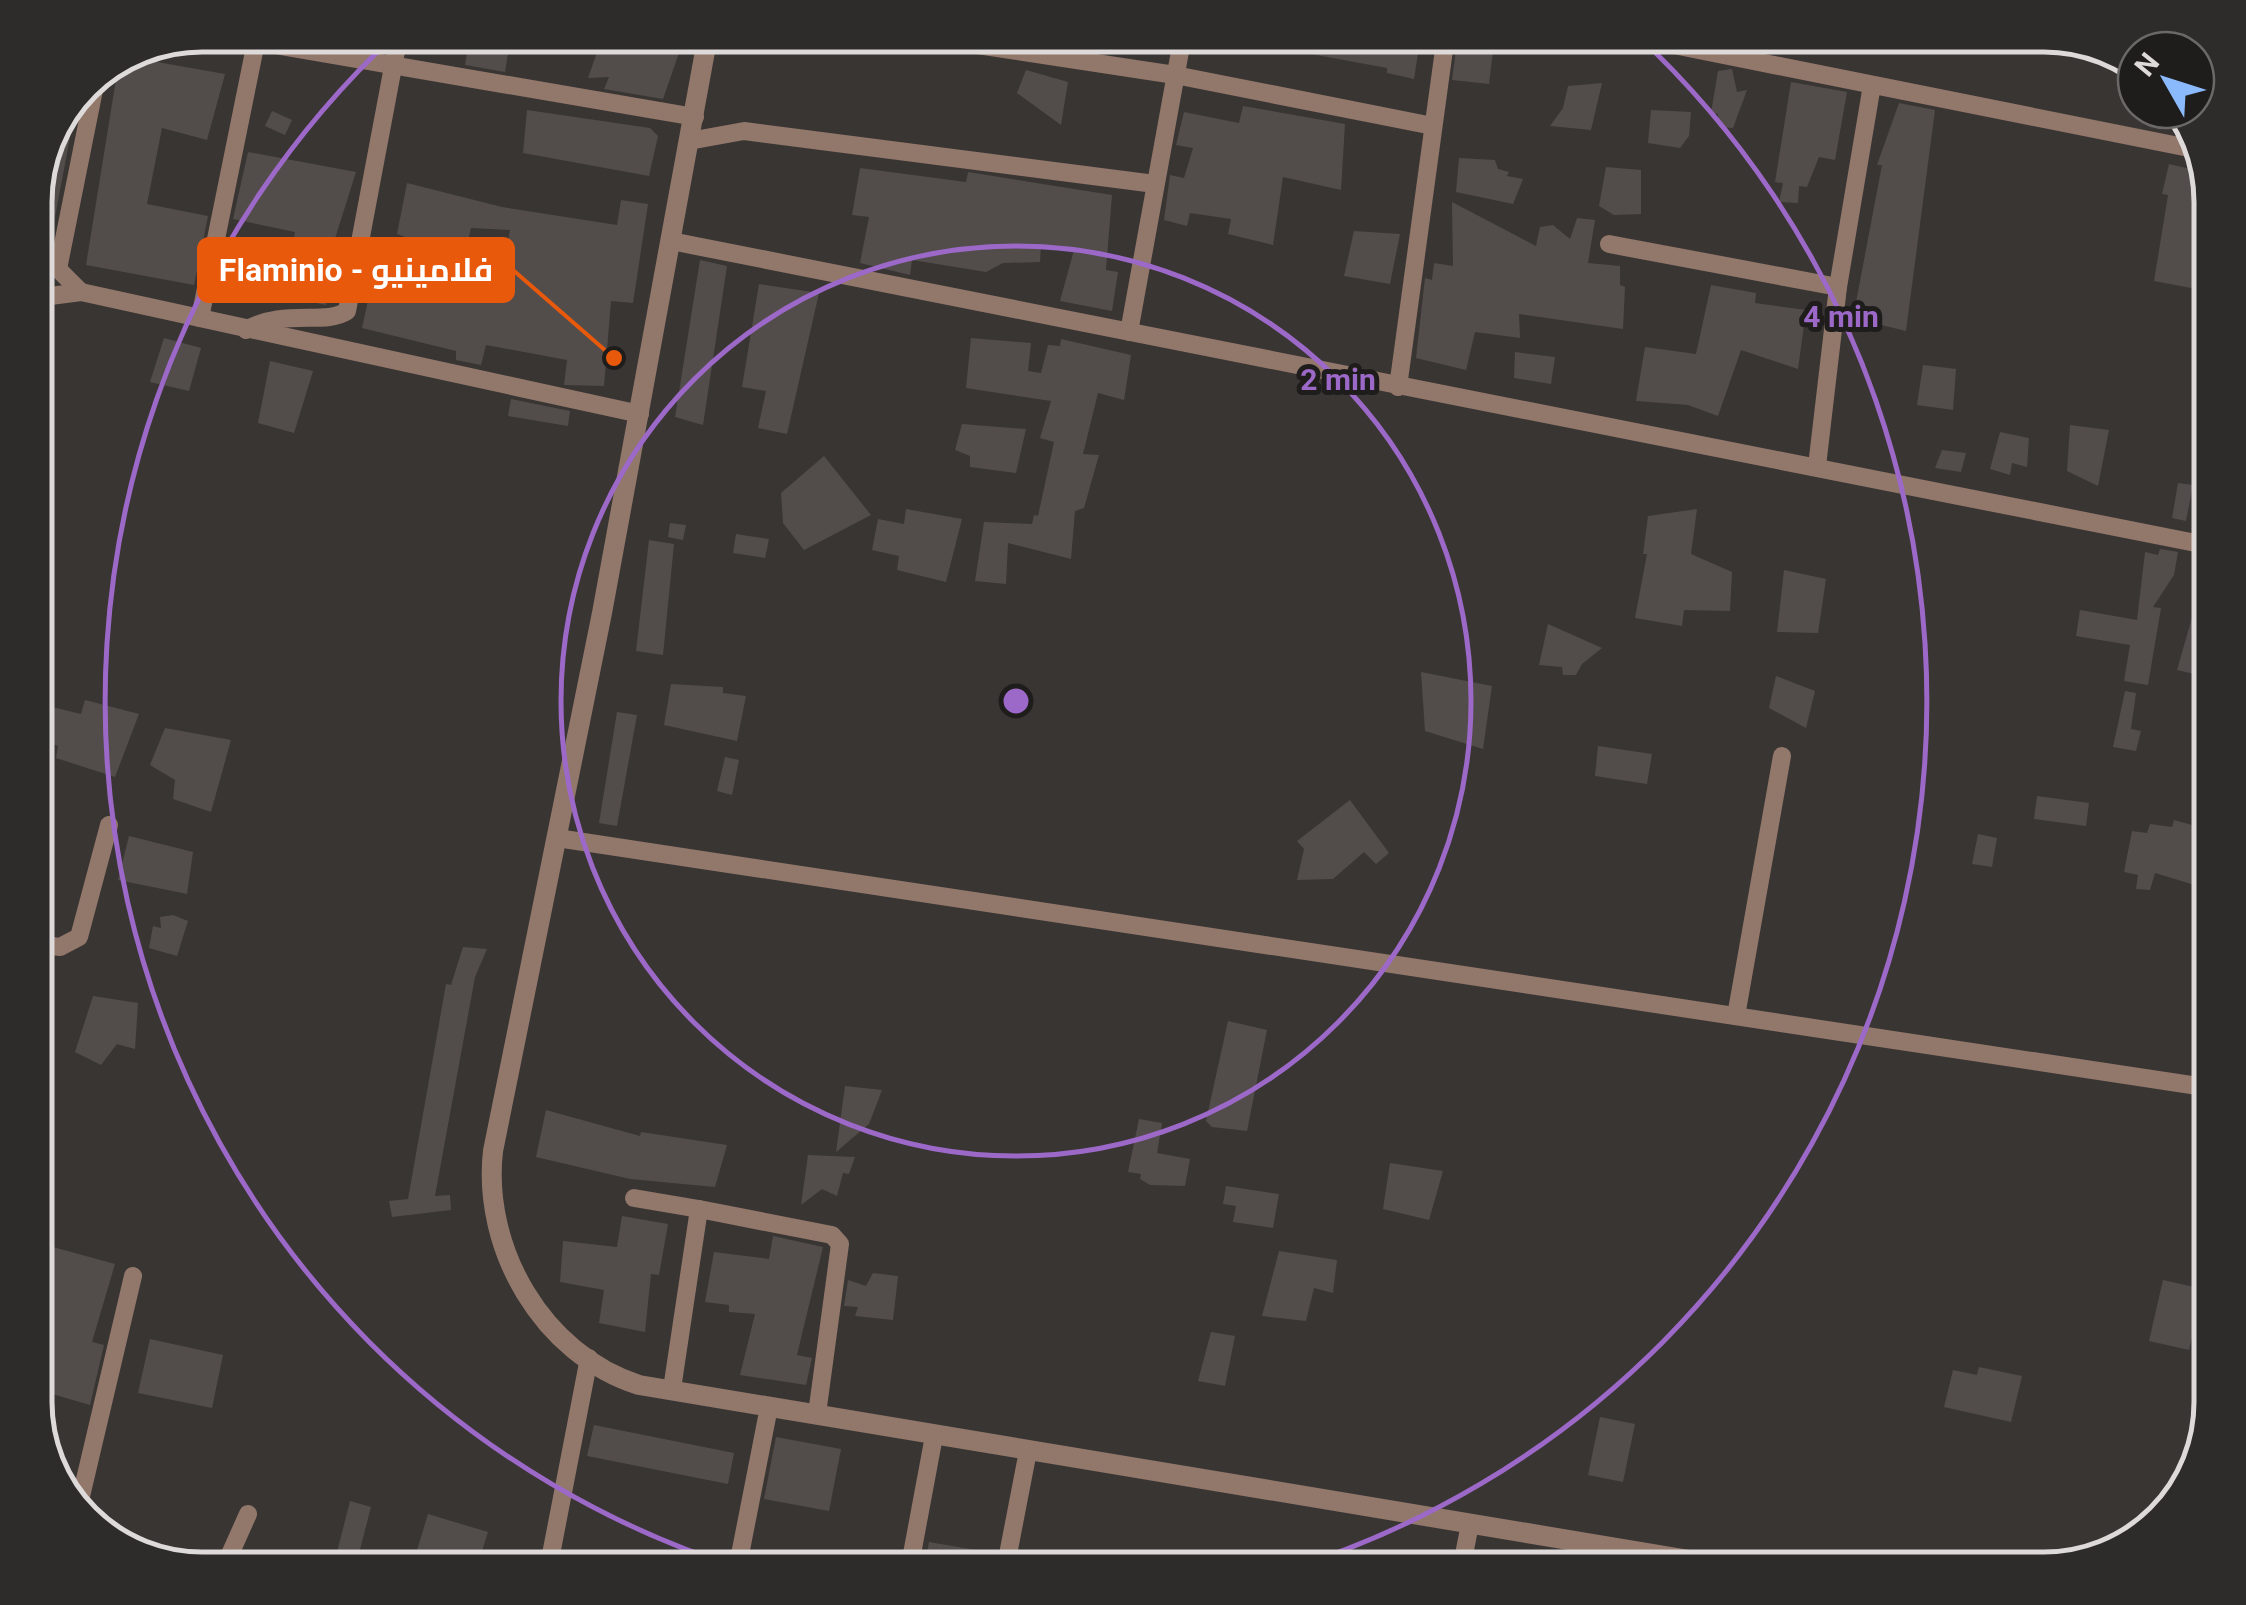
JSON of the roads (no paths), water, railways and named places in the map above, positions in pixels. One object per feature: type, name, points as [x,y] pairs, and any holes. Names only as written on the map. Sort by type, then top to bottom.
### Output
[{"type":"street","points":[[200,318],[254,52]]},
{"type":"street","points":[[309,52],[695,117]]},
{"type":"street","points":[[246,330],[279,316],[338,318],[346,311],[396,52]]},
{"type":"street","points":[[705,52],[640,414],[499,1117],[490,1185],[500,1242],[512,1272],[538,1310],[589,1358],[630,1382],[1638,1552]]},
{"type":"street","points":[[1024,52],[1176,75],[1433,126]]},
{"type":"street","points":[[1129,332],[1180,52]]},
{"type":"street","points":[[1398,388],[1444,52]]},
{"type":"street","points":[[1714,52],[2182,147]]},
{"type":"street","points":[[1817,466],[1838,287],[1872,85]]},
{"type":"street","points":[[58,270],[92,102]]},
{"type":"street","points":[[689,141],[744,131],[1155,184]]},
{"type":"street","points":[[672,241],[1398,388],[1817,466],[2194,543]]},
{"type":"street","points":[[1609,244],[1838,287]]},
{"type":"street","points":[[53,269],[82,292]]},
{"type":"street","points":[[53,296],[82,292],[640,414]]},
{"type":"street","points":[[1736,1016],[1782,756]]},
{"type":"street","points":[[53,946],[60,947],[79,937],[109,826]]},
{"type":"street","points":[[557,838],[2194,1085]]},
{"type":"street","points":[[634,1198],[832,1235],[840,1244],[816,1414]]},
{"type":"street","points":[[672,1389],[700,1210]]},
{"type":"street","points":[[83,1491],[134,1276]]},
{"type":"street","points":[[551,1552],[589,1358]]},
{"type":"street","points":[[741,1552],[769,1406]]},
{"type":"street","points":[[911,1552],[934,1436]]},
{"type":"street","points":[[1008,1552],[1028,1451]]},
{"type":"street","points":[[230,1552],[248,1514]]},
{"type":"street","points":[[1465,1552],[1470,1524]]},
{"type":"street","points":[[1613,1552],[1614,1548]]},
{"type":"place","name":"Flaminio - فلامينيو","points":[[614,358]]}]
